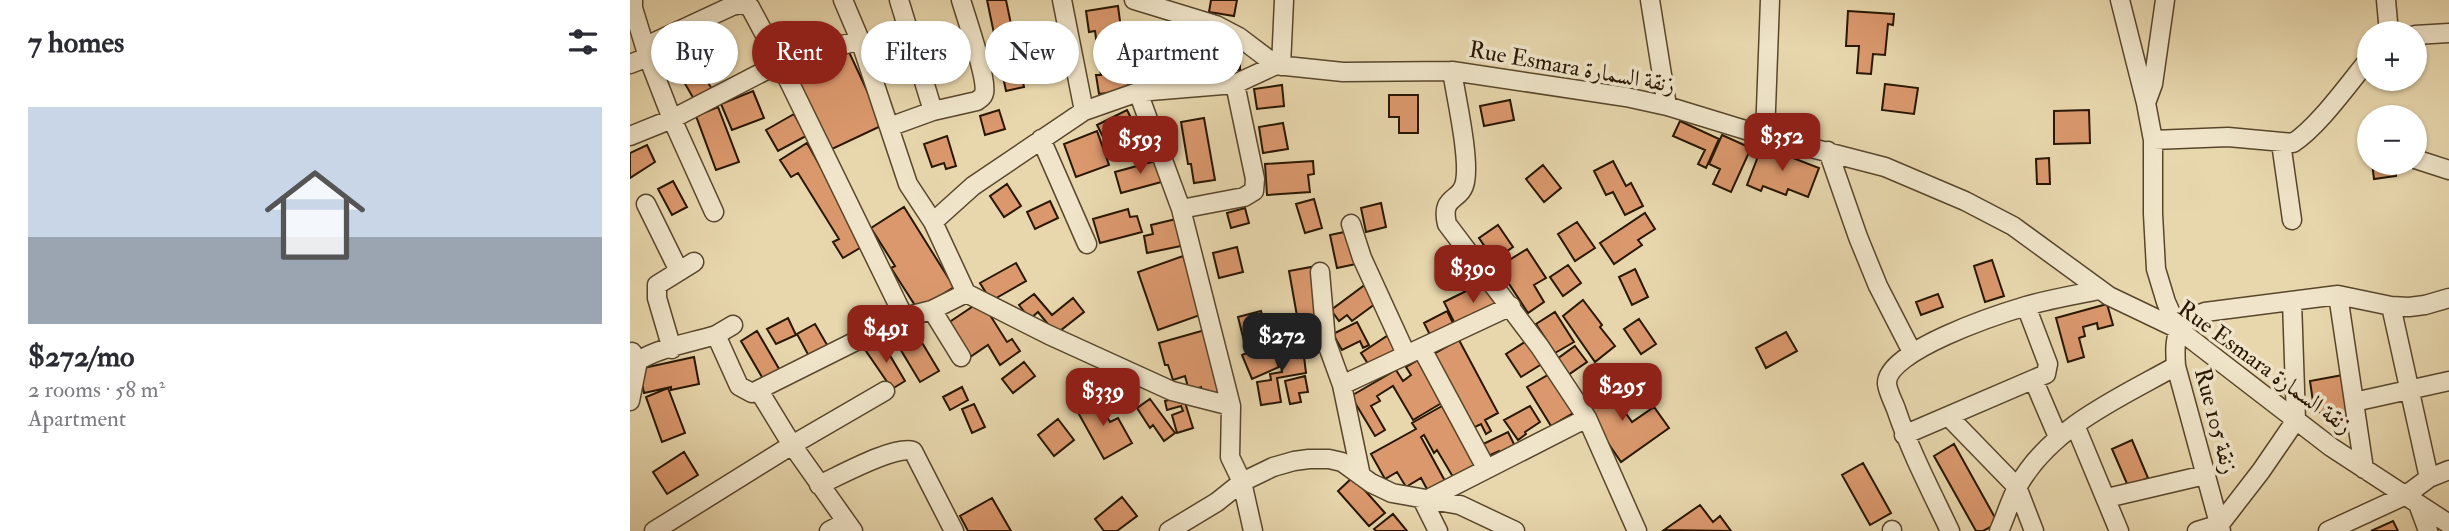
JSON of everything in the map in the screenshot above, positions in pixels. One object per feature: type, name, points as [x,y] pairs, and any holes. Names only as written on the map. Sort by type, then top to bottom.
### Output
[{"type":"street","points":[[633,0],[633,8],[647,51],[672,119],[714,212]]},
{"type":"street","points":[[843,0],[860,40],[908,184],[933,222],[966,293],[1049,335],[1172,391],[1231,406]]},
{"type":"street","points":[[900,0],[933,111]]},
{"type":"street","points":[[889,127],[933,111],[976,101],[985,92],[982,72],[961,0]]},
{"type":"street","points":[[1062,0],[1084,111]]},
{"type":"street","points":[[1137,0],[1216,25],[1239,37],[1278,66]]},
{"type":"street","points":[[1278,66],[1284,0]]},
{"type":"street","points":[[1650,0],[1668,106]]},
{"type":"street","points":[[1765,135],[1770,0]]},
{"type":"street","points":[[2120,0],[2153,140],[2156,269],[2178,329],[2192,317],[2205,312],[2338,295],[2391,306],[2425,305],[2449,298]]},
{"type":"street","points":[[2146,103],[2153,84],[2165,0]]},
{"type":"street","points":[[2386,0],[2388,21]]},
{"type":"street","points":[[630,64],[647,51],[741,4],[750,7],[758,21]]},
{"type":"street","points":[[2427,34],[2449,33]]},
{"type":"street","points":[[847,44],[860,40]]},
{"type":"street","points":[[1243,81],[1278,66]]},
{"type":"street","name":"Rue Esmara زنقة السمارة","points":[[1278,66],[1343,72],[1452,71],[1626,97],[1668,106],[1885,167],[1965,201],[2013,226],[2099,290],[2178,329],[2364,470],[2449,524]]},
{"type":"street","points":[[1452,71],[1465,153],[1465,180],[1462,189],[1446,204],[1444,213],[1447,224],[1511,306],[1587,418],[1637,531]]},
{"type":"street","points":[[2153,140],[2228,137],[2293,143],[2330,107],[2357,74]]},
{"type":"street","points":[[630,136],[672,119],[752,78]]},
{"type":"street","points":[[790,84],[904,317]]},
{"type":"street","points":[[933,222],[973,186],[1084,111],[1138,92],[1235,84],[1255,179],[1254,191],[1244,197],[1181,209]]},
{"type":"street","points":[[1138,92],[1181,209],[1231,406],[1230,457],[1242,482],[1253,531]]},
{"type":"street","points":[[1041,139],[1087,244]]},
{"type":"street","points":[[2281,143],[2292,220]]},
{"type":"street","points":[[1828,151],[1878,286],[1912,352]]},
{"type":"street","points":[[2427,163],[2449,170]]},
{"type":"street","points":[[646,204],[687,267],[657,285],[656,291],[671,349]]},
{"type":"street","points":[[1351,224],[1362,258],[1414,351],[1486,468]]},
{"type":"street","points":[[1320,272],[1326,341],[1342,385],[1361,476]]},
{"type":"street","points":[[1950,531],[1904,435],[1887,383],[1893,367],[1912,352],[1956,331],[2026,306],[2099,290]]},
{"type":"street","points":[[716,335],[738,386],[752,393],[904,317],[932,310],[966,293]]},
{"type":"street","points":[[2338,295],[2364,470]]},
{"type":"street","points":[[2292,301],[2296,420]]},
{"type":"street","points":[[1342,385],[1511,306]]},
{"type":"street","points":[[1904,435],[2046,374],[2049,368],[2026,306]]},
{"type":"street","points":[[2391,306],[2429,478]]},
{"type":"street","points":[[932,310],[961,357]]},
{"type":"street","points":[[630,401],[633,356],[671,349],[716,335],[733,324]]},
{"type":"street","name":"Rue 105 زنقة","points":[[2178,329],[2174,347],[2176,366],[2221,528]]},
{"type":"street","points":[[1999,531],[2017,487],[2040,454],[2058,437],[2176,366]]},
{"type":"street","points":[[2034,381],[2058,437]]},
{"type":"street","points":[[2354,402],[2449,381]]},
{"type":"street","points":[[759,391],[792,445],[849,526],[829,531]]},
{"type":"street","points":[[654,531],[885,391]]},
{"type":"street","points":[[1949,417],[2017,487],[2034,531]]},
{"type":"street","points":[[1425,499],[1587,418]]},
{"type":"street","name":"Rue 105 زنقة","points":[[2221,528],[2296,420]]},
{"type":"street","points":[[2075,425],[2119,531]]},
{"type":"street","points":[[819,485],[890,454],[913,451],[954,531]]},
{"type":"street","points":[[1169,531],[1217,502],[1242,482],[1273,467],[1309,459],[1329,459],[1342,463],[1392,493],[1460,505],[1515,531]]},
{"type":"street","points":[[2329,531],[2352,526],[2412,499],[2429,478],[2449,470]]},
{"type":"street","points":[[2107,498],[2205,475]]},
{"type":"street","points":[[1425,499],[1438,531]]},
{"type":"street","points":[[2412,499],[2428,531]]},
{"type":"street","points":[[2197,531],[2221,528]]},
{"type":"building","points":[[987,0],[1006,0],[1010,21],[991,21]]},
{"type":"building","points":[[1211,0],[1237,0],[1234,16],[1209,12]]},
{"type":"building","points":[[1118,6],[1120,21],[1093,21],[1093,31],[1089,32],[1086,11]]},
{"type":"building","points":[[1848,11],[1894,14],[1893,25],[1888,24],[1885,55],[1873,54],[1871,74],[1857,73],[1859,46],[1846,46]]},
{"type":"building","points":[[849,52],[861,78],[861,84],[864,84],[883,125],[830,150],[799,84],[847,84]]},
{"type":"building","points":[[685,84],[709,84],[713,91],[695,101]]},
{"type":"building","points":[[1005,84],[1023,84],[1024,87],[1006,91]]},
{"type":"building","points":[[1097,84],[1128,84],[1129,90],[1099,94]]},
{"type":"building","points":[[1885,84],[1918,88],[1914,114],[1882,110]]},
{"type":"building","points":[[1282,85],[1284,106],[1257,109],[1254,89]]},
{"type":"building","points":[[753,91],[764,118],[732,130],[721,104]]},
{"type":"building","points":[[1389,95],[1418,95],[1418,133],[1399,133],[1399,117],[1389,117]]},
{"type":"building","points":[[1510,100],[1514,120],[1484,126],[1480,106]]},
{"type":"building","points":[[718,107],[739,162],[716,170],[696,116]]},
{"type":"building","points":[[999,110],[1005,129],[985,135],[980,116]]},
{"type":"building","points":[[1127,110],[1142,140],[1112,155],[1097,125]]},
{"type":"building","points":[[2089,110],[2090,143],[2054,144],[2054,111]]},
{"type":"building","points":[[794,114],[806,136],[778,151],[766,130]]},
{"type":"building","points":[[1204,118],[1215,180],[1194,183],[1181,122]]},
{"type":"building","points":[[1680,121],[1719,139],[1706,168],[1698,164],[1705,150],[1673,136]]},
{"type":"building","points":[[1283,123],[1288,149],[1263,153],[1259,127]]},
{"type":"building","points":[[1097,131],[1109,165],[1076,177],[1064,144]]},
{"type":"building","points":[[1722,135],[1751,148],[1731,192],[1713,184],[1720,169],[1709,164]]},
{"type":"building","points":[[947,136],[956,166],[946,169],[944,163],[932,167],[924,144]]},
{"type":"building","points":[[807,143],[865,245],[843,258],[833,242],[839,239],[798,173],[791,177],[780,160]]},
{"type":"building","points":[[647,145],[655,162],[630,178],[630,153]]},
{"type":"building","points":[[1762,146],[1819,168],[1808,197],[1788,189],[1786,195],[1763,186],[1761,191],[1747,185]]},
{"type":"building","points":[[2049,158],[2050,184],[2037,184],[2036,159]]},
{"type":"building","points":[[1159,160],[1165,181],[1121,193],[1115,172]]},
{"type":"building","points":[[1313,161],[1314,174],[1308,175],[1310,192],[1267,195],[1265,164]]},
{"type":"building","points":[[1613,161],[1626,186],[1631,183],[1643,206],[1625,215],[1613,192],[1606,195],[1594,171]]},
{"type":"building","points":[[1543,165],[1561,188],[1544,202],[1526,179]]},
{"type":"building","points":[[2374,175],[2396,175],[2396,176],[2374,179]]},
{"type":"building","points":[[673,181],[687,207],[672,215],[658,189]]},
{"type":"building","points":[[1007,184],[1021,206],[1004,217],[990,196]]},
{"type":"building","points":[[1314,199],[1322,228],[1305,233],[1296,204]]},
{"type":"building","points":[[1050,201],[1058,218],[1035,229],[1027,212]]},
{"type":"building","points":[[1381,203],[1386,227],[1366,232],[1361,208]]},
{"type":"building","points":[[904,207],[954,287],[918,310],[891,268],[895,266],[871,228]]},
{"type":"building","points":[[1245,208],[1249,223],[1231,228],[1227,213]]},
{"type":"building","points":[[1128,209],[1130,217],[1137,216],[1142,232],[1100,243],[1093,219]]},
{"type":"building","points":[[1645,213],[1655,229],[1638,240],[1642,245],[1614,264],[1600,243]]},
{"type":"building","points":[[1176,219],[1181,246],[1147,253],[1144,236],[1153,234],[1151,225]]},
{"type":"building","points":[[1577,222],[1595,248],[1575,261],[1558,234]]},
{"type":"building","points":[[1498,225],[1513,247],[1494,260],[1479,238]]},
{"type":"building","points":[[1349,231],[1356,264],[1337,268],[1330,235]]},
{"type":"building","points":[[1237,247],[1243,272],[1219,278],[1213,253]]},
{"type":"building","points":[[1527,249],[1546,278],[1534,285],[1544,302],[1528,313],[1498,267]]},
{"type":"building","points":[[1183,256],[1203,314],[1158,330],[1138,272]]},
{"type":"building","points":[[1992,260],[2004,296],[1985,302],[1974,266]]},
{"type":"building","points":[[1016,263],[1026,281],[991,301],[980,283]]},
{"type":"building","points":[[1568,265],[1581,283],[1563,296],[1550,277]]},
{"type":"building","points":[[1311,267],[1321,329],[1303,332],[1300,315],[1297,316],[1289,271]]},
{"type":"building","points":[[1635,269],[1648,297],[1632,305],[1619,277]]},
{"type":"building","points":[[1488,280],[1501,307],[1458,330],[1444,302]]},
{"type":"building","points":[[1366,284],[1379,301],[1352,321],[1347,315],[1339,321],[1331,310]]},
{"type":"building","points":[[1034,294],[1052,315],[1073,298],[1084,312],[1056,334],[1038,312],[1030,319],[1019,305]]},
{"type":"building","points":[[1938,294],[1943,307],[1921,315],[1916,302]]},
{"type":"building","points":[[1583,300],[1615,346],[1595,362],[1563,316]]},
{"type":"building","points":[[981,301],[1007,342],[1012,339],[1020,351],[1000,365],[988,345],[970,357],[948,323]]},
{"type":"building","points":[[2107,304],[2113,325],[2098,329],[2097,323],[2083,327],[2085,336],[2079,338],[2084,357],[2068,362],[2056,318]]},
{"type":"building","points":[[1261,311],[1267,335],[1244,341],[1238,317]]},
{"type":"building","points":[[1447,311],[1456,329],[1433,341],[1424,323]]},
{"type":"building","points":[[1555,312],[1574,342],[1555,353],[1536,324]]},
{"type":"building","points":[[788,318],[796,335],[776,344],[767,329]]},
{"type":"building","points":[[1639,319],[1656,344],[1641,354],[1624,329]]},
{"type":"building","points":[[1357,322],[1369,345],[1363,348],[1360,341],[1342,350],[1333,334]]},
{"type":"building","points":[[815,324],[830,350],[811,360],[797,334]]},
{"type":"building","points":[[912,326],[939,371],[920,382],[893,337]]},
{"type":"building","points":[[1205,330],[1222,392],[1203,398],[1201,387],[1189,391],[1185,376],[1173,380],[1168,365],[1165,365],[1159,343]]},
{"type":"building","points":[[757,331],[782,374],[766,384],[741,341]]},
{"type":"building","points":[[1786,332],[1797,351],[1766,368],[1756,348]]},
{"type":"building","points":[[1390,334],[1401,352],[1372,370],[1361,353]]},
{"type":"building","points":[[1531,338],[1545,362],[1521,377],[1506,354]]},
{"type":"building","points":[[1459,340],[1498,413],[1485,420],[1491,431],[1486,434],[1481,424],[1473,428],[1432,355]]},
{"type":"building","points":[[882,342],[905,381],[892,389],[866,351]]},
{"type":"building","points":[[1295,342],[1298,358],[1304,357],[1306,373],[1277,378],[1281,402],[1261,405],[1257,382],[1271,380],[1270,374],[1282,372],[1277,345]]},
{"type":"building","points":[[1269,343],[1279,367],[1252,379],[1242,355]]},
{"type":"building","points":[[1575,346],[1587,362],[1568,375],[1557,359]]},
{"type":"building","points":[[694,357],[699,384],[644,393],[639,369]]},
{"type":"building","points":[[1420,359],[1445,401],[1413,420],[1393,386],[1377,396],[1380,401],[1371,406],[1385,430],[1375,436],[1351,396],[1396,370],[1403,381],[1411,375],[1406,367]]},
{"type":"building","points":[[1024,362],[1035,376],[1013,393],[1002,379]]},
{"type":"building","points":[[1629,369],[1639,383],[1622,394],[1613,380]]},
{"type":"building","points":[[1553,372],[1575,412],[1551,426],[1527,387]]},
{"type":"building","points":[[2343,375],[2355,434],[2314,409],[2310,381]]},
{"type":"building","points":[[1305,376],[1308,392],[1299,393],[1301,402],[1290,404],[1285,381]]},
{"type":"building","points":[[1604,382],[1632,422],[1654,407],[1669,428],[1621,462],[1591,418],[1582,397]]},
{"type":"building","points":[[962,387],[968,400],[950,410],[943,397]]},
{"type":"building","points":[[668,388],[685,433],[662,442],[646,397]]},
{"type":"building","points":[[1100,396],[1105,405],[1101,407],[1110,422],[1118,418],[1132,443],[1104,459],[1076,409]]},
{"type":"building","points":[[1183,396],[1193,428],[1177,433],[1172,415],[1183,411],[1181,406],[1167,410],[1165,401]]},
{"type":"building","points":[[1150,399],[1175,433],[1164,441],[1153,425],[1150,428],[1137,408]]},
{"type":"building","points":[[974,404],[985,427],[972,433],[962,409]]},
{"type":"building","points":[[1442,406],[1475,465],[1453,477],[1437,450],[1434,453],[1424,435],[1421,437],[1445,481],[1428,491],[1421,478],[1406,487],[1397,472],[1385,479],[1371,454],[1416,429],[1412,423]]},
{"type":"building","points":[[1530,406],[1540,422],[1518,440],[1504,420]]},
{"type":"building","points":[[1058,419],[1074,440],[1054,456],[1038,435]]},
{"type":"building","points":[[1508,432],[1515,446],[1501,454],[1499,451],[1484,458],[1479,446]]},
{"type":"building","points":[[2132,440],[2148,478],[2128,486],[2112,449]]},
{"type":"building","points":[[1954,444],[1998,523],[1983,531],[1976,531],[1934,456]]},
{"type":"building","points":[[684,452],[698,475],[667,494],[653,472]]},
{"type":"building","points":[[1863,463],[1891,513],[1870,525],[1842,475]]},
{"type":"building","points":[[1353,477],[1385,513],[1369,526],[1338,491]]},
{"type":"building","points":[[1122,497],[1137,516],[1117,531],[1104,531],[1095,519]]},
{"type":"building","points":[[992,498],[1011,531],[968,531],[960,516]]},
{"type":"building","points":[[1700,505],[1713,522],[1720,516],[1731,531],[1664,530]]},
{"type":"building","points":[[1393,514],[1407,531],[1374,529]]},
{"type":"building","points":[[2393,521],[2398,531],[2371,531]]}]
